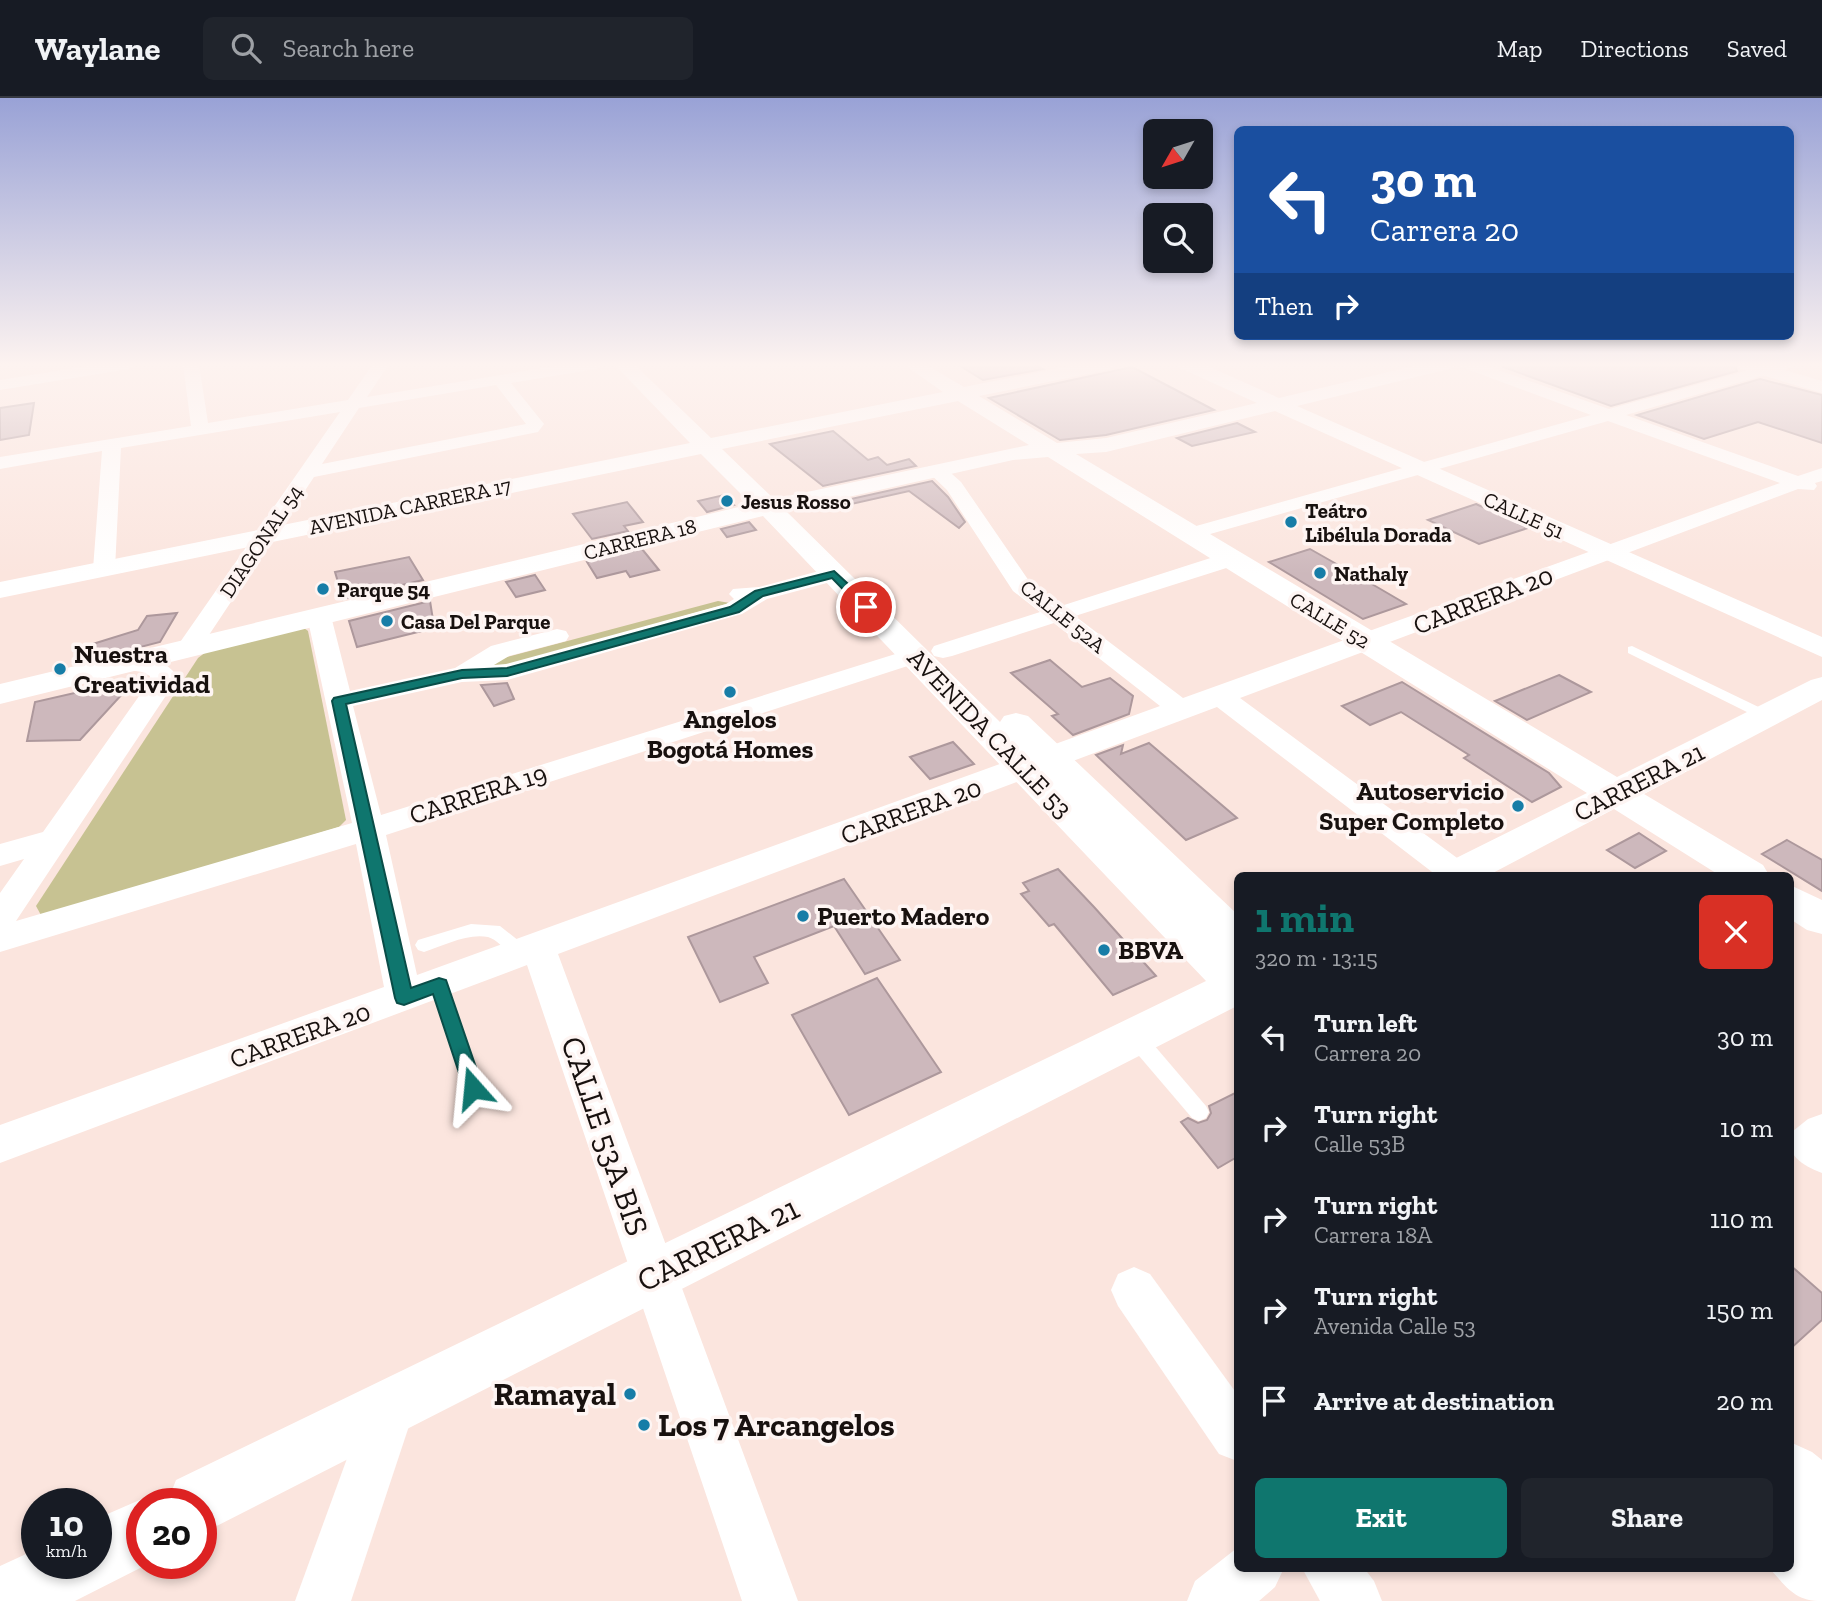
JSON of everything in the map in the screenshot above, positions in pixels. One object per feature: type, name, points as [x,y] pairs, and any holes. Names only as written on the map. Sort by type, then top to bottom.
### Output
[{"type":"street","points":[[0,463],[174,434]]},
{"type":"street","name":"DIAGONAL 54","points":[[188,648],[333,434]]},
{"type":"street","points":[[307,473],[501,434]]},
{"type":"street","name":"AVENIDA CALLE 53","points":[[706,434],[718,444]]},
{"type":"street","name":"AVENIDA CALLE 53","points":[[709,434],[1039,763],[1234,936]]},
{"type":"street","name":"AVENIDA CARRERA 17","points":[[0,590],[766,434]]},
{"type":"street","name":"CALLE 52","points":[[1026,434],[1744,872]]},
{"type":"street","name":"CARRERA 18","points":[[0,694],[780,505],[1013,453],[1106,445],[1151,434]]},
{"type":"street","name":"CALLE 51","points":[[1344,434],[1822,648]]},
{"type":"street","points":[[1189,534],[1540,434]]},
{"type":"street","points":[[1662,434],[1822,491]]},
{"type":"street","points":[[104,569],[112,444]]},
{"type":"street","name":"CALLE 52A","points":[[936,470],[954,486],[1021,586],[1182,711]]},
{"type":"street","name":"CARRERA 20","points":[[0,1144],[404,998],[1822,474]]},
{"type":"street","name":"AVENIDA CALLE 53","points":[[780,505],[834,574],[929,654]]},
{"type":"street","name":"CARRERA 19","points":[[0,939],[369,829],[1231,559]]},
{"type":"street","points":[[339,701],[462,674],[507,672],[734,609],[759,594],[834,574]]},
{"type":"street","points":[[319,616],[369,829],[404,998]]},
{"type":"street","points":[[0,919],[162,682],[163,675],[159,670],[126,663]]},
{"type":"street","name":"CARRERA 21","points":[[1463,872],[1822,687]]},
{"type":"street","points":[[1221,697],[1453,872]]},
{"type":"street","name":"AVENIDA CALLE 53","points":[[1039,763],[1234,983]]},
{"type":"street","points":[[0,855],[56,839]]},
{"type":"street","points":[[1794,902],[1822,919]]},
{"type":"street","name":"CALLE 53A BIS","points":[[531,951],[655,1276],[770,1601]]},
{"type":"street","name":"CARRERA 21","points":[[217,1494],[1234,988]]},
{"type":"street","points":[[1135,1290],[1234,1432]]},
{"type":"street","points":[[323,1601],[390,1408]]},
{"type":"street","points":[[1794,1479],[1822,1505]]},
{"type":"street","points":[[1794,1546],[1822,1574]]},
{"type":"street","points":[[1215,1601],[1251,1572]]},
{"type":"street","points":[[1334,1572],[1354,1601]]},
{"type":"street","points":[[3,1601],[47,1579]]},
{"type":"lane","points":[[1632,650],[1766,716]]},
{"type":"lane","points":[[424,945],[471,930],[494,931],[531,951]]},
{"type":"lane","points":[[439,985],[473,1088]]},
{"type":"lane","points":[[1135,1037],[1199,1112]]},
{"type":"shaded area","points":[[718,601],[730,603],[498,668],[492,664],[503,658]]},
{"type":"shaded area","points":[[304,628],[308,631],[346,820],[339,827],[42,917],[36,906],[198,658],[215,645]]},
{"type":"building","points":[[0,434],[29,434],[29,435],[0,440]]},
{"type":"building","points":[[818,434],[837,434],[868,460],[878,457],[887,465],[909,459],[916,466],[823,486],[770,444]]},
{"type":"building","points":[[1050,434],[1110,434],[1106,435],[1060,440]]},
{"type":"building","points":[[1192,434],[1245,434],[1192,446],[1177,438]]},
{"type":"building","points":[[1690,434],[1719,434],[1704,439]]},
{"type":"building","points":[[1795,434],[1822,434],[1822,443]]},
{"type":"building","points":[[932,481],[948,497],[965,522],[959,528],[909,491],[847,505],[842,501]]},
{"type":"building","points":[[724,495],[734,505],[707,512],[698,501]]},
{"type":"building","points":[[627,502],[643,522],[624,526],[628,531],[592,539],[573,514]]},
{"type":"building","points":[[1476,504],[1528,528],[1479,544],[1428,520]]},
{"type":"building","points":[[749,522],[756,530],[727,537],[721,529]]},
{"type":"building","points":[[642,549],[659,570],[630,577],[626,571],[597,578],[587,562]]},
{"type":"building","name":"Nathaly","points":[[1310,549],[1406,604],[1363,619],[1269,562]]},
{"type":"building","points":[[409,557],[423,580],[343,599],[335,572]]},
{"type":"building","points":[[535,575],[545,590],[516,597],[506,582]]},
{"type":"building","name":"Casa Del Parque","points":[[430,601],[433,620],[419,622],[422,631],[357,647],[349,621]]},
{"type":"building","points":[[177,613],[160,642],[86,661],[83,647],[138,630],[147,616]]},
{"type":"building","points":[[1050,660],[1082,687],[1110,678],[1133,696],[1129,714],[1073,735],[1052,716],[1058,714],[1011,673]]},
{"type":"building","points":[[1559,675],[1591,692],[1527,720],[1495,701]]},
{"type":"building","points":[[136,679],[80,740],[27,741],[35,702]]},
{"type":"building","points":[[1402,682],[1549,773],[1561,787],[1532,802],[1464,758],[1469,755],[1401,712],[1370,725],[1342,706]]},
{"type":"building","points":[[507,683],[514,699],[494,706],[481,685]]},
{"type":"building","points":[[953,742],[974,764],[930,779],[910,757]]},
{"type":"building","points":[[1149,743],[1237,818],[1186,840],[1096,755],[1123,745],[1121,754]]},
{"type":"building","points":[[1639,833],[1666,851],[1635,868],[1607,850]]},
{"type":"building","points":[[1787,840],[1822,860],[1822,891],[1794,872],[1762,854]]},
{"type":"building","name":"BBVA","points":[[1058,869],[1156,976],[1113,995],[1054,924],[1049,926],[1021,894],[1029,891],[1023,883]]},
{"type":"building","points":[[844,879],[900,960],[865,974],[834,926],[754,957],[768,983],[720,1002],[688,937]]},
{"type":"building","points":[[877,978],[941,1072],[849,1115],[792,1015]]},
{"type":"building","points":[[1234,1094],[1234,1159],[1218,1168],[1181,1122],[1188,1118],[1198,1123],[1207,1120],[1211,1113],[1209,1106]]},
{"type":"building","points":[[1794,1268],[1822,1293],[1822,1320],[1794,1345]]},
{"type":"place","name":"Jesus Rosso","points":[[727,501]]},
{"type":"place","name":"Teátro Libélula Dorada","points":[[1291,522]]},
{"type":"place","name":"Nathaly","points":[[1320,573]]},
{"type":"place","name":"Parque 54","points":[[323,589]]},
{"type":"place","name":"Casa Del Parque","points":[[387,621]]},
{"type":"place","name":"Nuestra Creatividad","points":[[60,669]]},
{"type":"place","name":"Angelos Bogotá Homes","points":[[730,692]]},
{"type":"place","name":"Autoservicio Super Completo","points":[[1518,806]]},
{"type":"place","name":"Puerto Madero","points":[[803,916]]},
{"type":"place","name":"BBVA","points":[[1104,950]]},
{"type":"place","name":"Ramayal","points":[[630,1394]]},
{"type":"place","name":"Los 7 Arcangelos","points":[[644,1425]]},
{"type":"route","points":[[473,1088],[439,985],[404,998],[339,701],[462,674],[507,672],[734,609],[759,594],[834,574],[866,607]]}]
